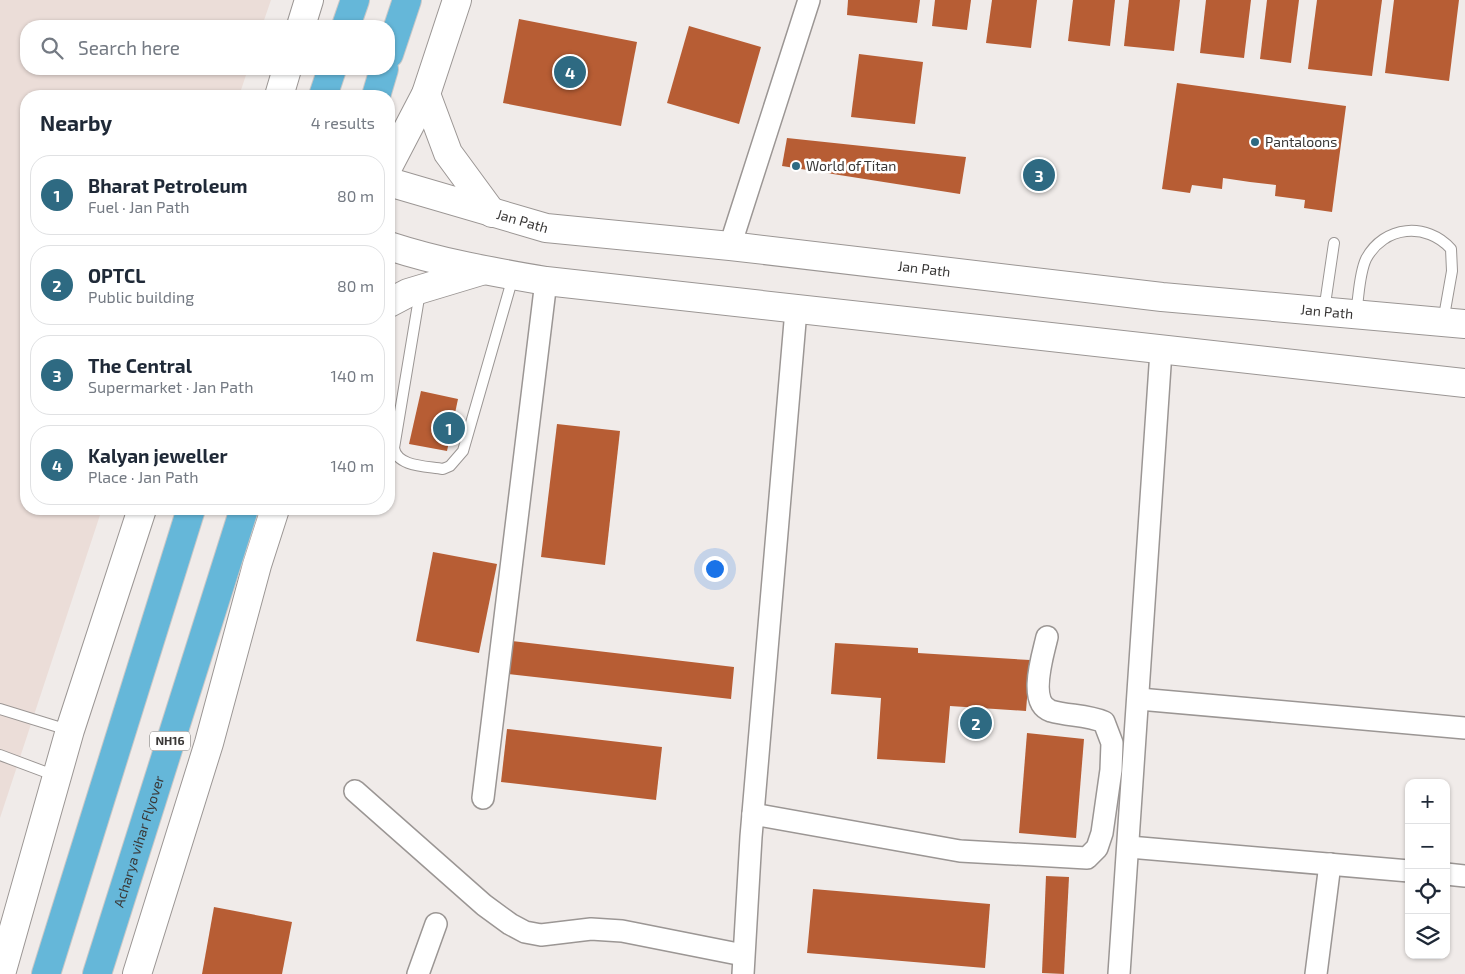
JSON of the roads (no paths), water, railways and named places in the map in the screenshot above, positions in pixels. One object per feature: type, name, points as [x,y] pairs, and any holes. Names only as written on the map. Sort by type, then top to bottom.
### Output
[{"type":"highway","points":[[348,20],[355,0]]},
{"type":"highway","points":[[395,36],[407,0]]},
{"type":"highway","points":[[324,90],[330,75]]},
{"type":"highway","points":[[378,90],[382,75]]},
{"type":"highway","points":[[46,974],[189,515]]},
{"type":"highway","name":"Acharya vihar Flyover","points":[[96,974],[242,515]]},
{"type":"main road","points":[[303,20],[309,0]]},
{"type":"main road","points":[[395,154],[426,94],[457,0]]},
{"type":"main road","points":[[281,90],[285,75]]},
{"type":"main road","points":[[426,94],[448,153],[492,213]]},
{"type":"main road","name":"Jan Path","points":[[395,184],[546,228],[730,246],[1162,297],[1454,323]]},
{"type":"main road","points":[[395,248],[428,259],[482,271],[546,281],[1161,351],[1465,383]]},
{"type":"main road","points":[[395,300],[421,289],[482,271]]},
{"type":"main road","points":[[1,974],[70,730],[110,613],[127,552],[140,515]]},
{"type":"main road","points":[[137,974],[209,743],[256,565],[273,515]]},
{"type":"street","points":[[730,246],[809,0]]},
{"type":"street","points":[[484,798],[546,281]]},
{"type":"street","points":[[355,791],[484,905],[510,924],[525,932],[540,936],[591,929],[622,931],[743,964],[753,814],[796,310]]},
{"type":"street","points":[[1119,974],[1161,351]]},
{"type":"street","points":[[753,814],[960,851],[1087,858],[1097,848],[1102,833],[1112,743],[1104,722],[1086,716],[1050,710],[1040,702],[1037,693],[1047,637]]},
{"type":"street","points":[[1138,699],[1465,728]]},
{"type":"street","points":[[1129,846],[1405,871]]},
{"type":"street","points":[[1316,974],[1330,864]]},
{"type":"street","points":[[1450,874],[1465,876]]},
{"type":"street","points":[[418,974],[436,924]]},
{"type":"lane","points":[[1356,314],[1366,260],[1377,244],[1389,235],[1417,231],[1437,236],[1451,249],[1454,323]]},
{"type":"lane","points":[[1324,312],[1334,244]]},
{"type":"lane","points":[[395,456],[400,461],[444,469],[450,466],[463,451],[514,276]]},
{"type":"lane","points":[[395,442],[421,289]]},
{"type":"lane","points":[[0,709],[70,730]]},
{"type":"lane","points":[[0,755],[57,776]]},
{"type":"place","name":"Kalyan jeweller","points":[[570,72]]},
{"type":"place","name":"Pantaloons","points":[[1255,142]]},
{"type":"place","name":"World of Titan","points":[[796,166]]},
{"type":"place","name":"The Central","points":[[1039,175]]},
{"type":"place","name":"Bharat Petroleum","points":[[449,428]]},
{"type":"place","name":"OPTCL","points":[[976,723]]}]
